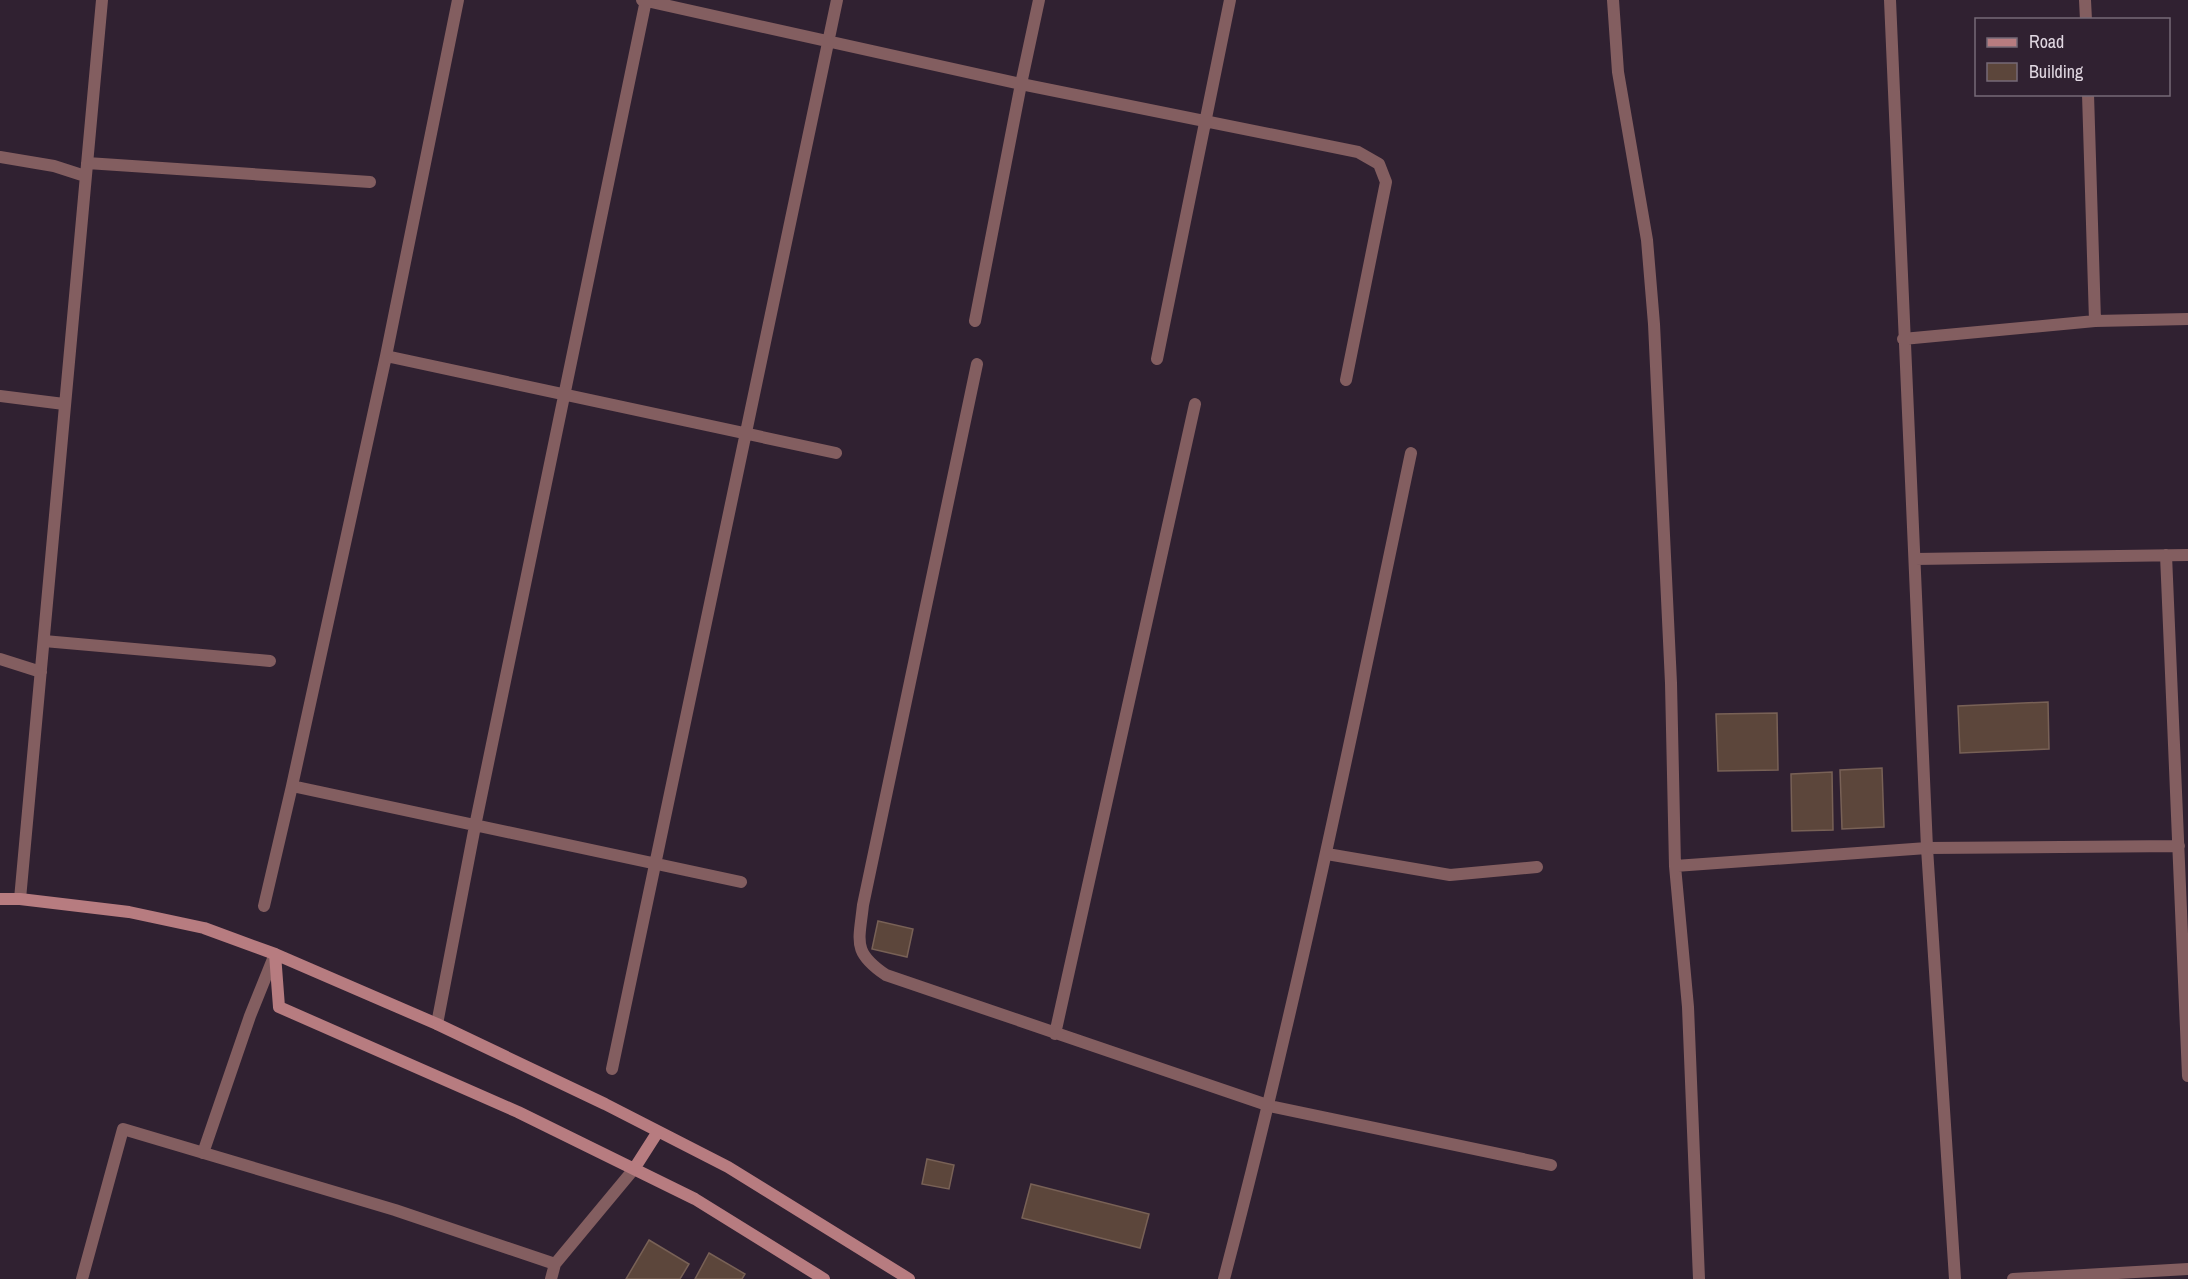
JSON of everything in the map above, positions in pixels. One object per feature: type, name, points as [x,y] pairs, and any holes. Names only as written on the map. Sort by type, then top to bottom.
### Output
[{"type":"street","points":[[20,899],[102,0]]},
{"type":"street","points":[[264,906],[386,356],[458,0]]},
{"type":"street","points":[[437,1024],[475,826],[566,394],[645,0],[829,39],[1021,84],[1358,152],[1378,164],[1386,182],[1346,380]]},
{"type":"street","points":[[612,1069],[837,0]]},
{"type":"street","points":[[975,321],[1039,0]]},
{"type":"street","points":[[1157,359],[1230,0]]},
{"type":"street","points":[[1613,0],[1618,72],[1647,240],[1654,324],[1671,683],[1675,866],[1688,1007],[1699,1279]]},
{"type":"street","points":[[1890,0],[1927,848],[1955,1279]]},
{"type":"street","points":[[2085,0],[2086,18]]},
{"type":"street","points":[[2088,96],[2095,321]]},
{"type":"street","points":[[0,158],[54,166],[85,176]]},
{"type":"street","points":[[87,163],[370,182]]},
{"type":"street","points":[[1903,339],[2095,321],[2188,319]]},
{"type":"street","points":[[386,356],[836,453]]},
{"type":"street","points":[[977,364],[863,905],[858,943],[866,962],[886,975],[1270,1106],[1551,1165]]},
{"type":"street","points":[[0,396],[64,404]]},
{"type":"street","points":[[1055,1034],[1195,404]]},
{"type":"street","points":[[1224,1279],[1270,1106],[1327,854],[1411,453]]},
{"type":"street","points":[[2166,555],[2188,1076]]},
{"type":"street","points":[[1915,559],[2188,555]]},
{"type":"street","points":[[44,641],[270,661]]},
{"type":"street","points":[[0,659],[41,672]]},
{"type":"street","points":[[292,786],[741,882]]},
{"type":"street","points":[[1675,866],[1927,848],[2179,846]]},
{"type":"street","points":[[1327,854],[1450,875],[1537,867]]},
{"type":"street","points":[[0,900],[20,899],[129,912],[204,928],[275,954],[437,1024],[605,1104],[728,1167],[909,1279]]},
{"type":"street","points":[[203,1153],[250,1016],[275,954]]},
{"type":"street","points":[[275,954],[279,1007],[518,1112],[634,1169],[714,1210],[824,1279]]},
{"type":"street","points":[[82,1279],[123,1129],[395,1210],[555,1264]]},
{"type":"street","points":[[551,1279],[555,1264],[634,1169],[657,1132]]},
{"type":"street","points":[[2013,1279],[2188,1269]]},
{"type":"building","points":[[2048,702],[2049,749],[1960,753],[1958,706]]},
{"type":"building","points":[[1777,713],[1778,770],[1718,771],[1716,714]]},
{"type":"building","points":[[1882,768],[1884,827],[1842,829],[1840,770]]},
{"type":"building","points":[[1832,772],[1833,830],[1792,831],[1791,774]]},
{"type":"building","points":[[878,921],[913,929],[907,957],[872,949]]},
{"type":"building","points":[[927,1159],[954,1165],[949,1189],[922,1184]]},
{"type":"building","points":[[1031,1184],[1149,1214],[1140,1248],[1022,1218]]},
{"type":"building","points":[[649,1240],[689,1264],[680,1279],[626,1279]]},
{"type":"building","points":[[709,1253],[745,1274],[742,1279],[695,1279]]}]
